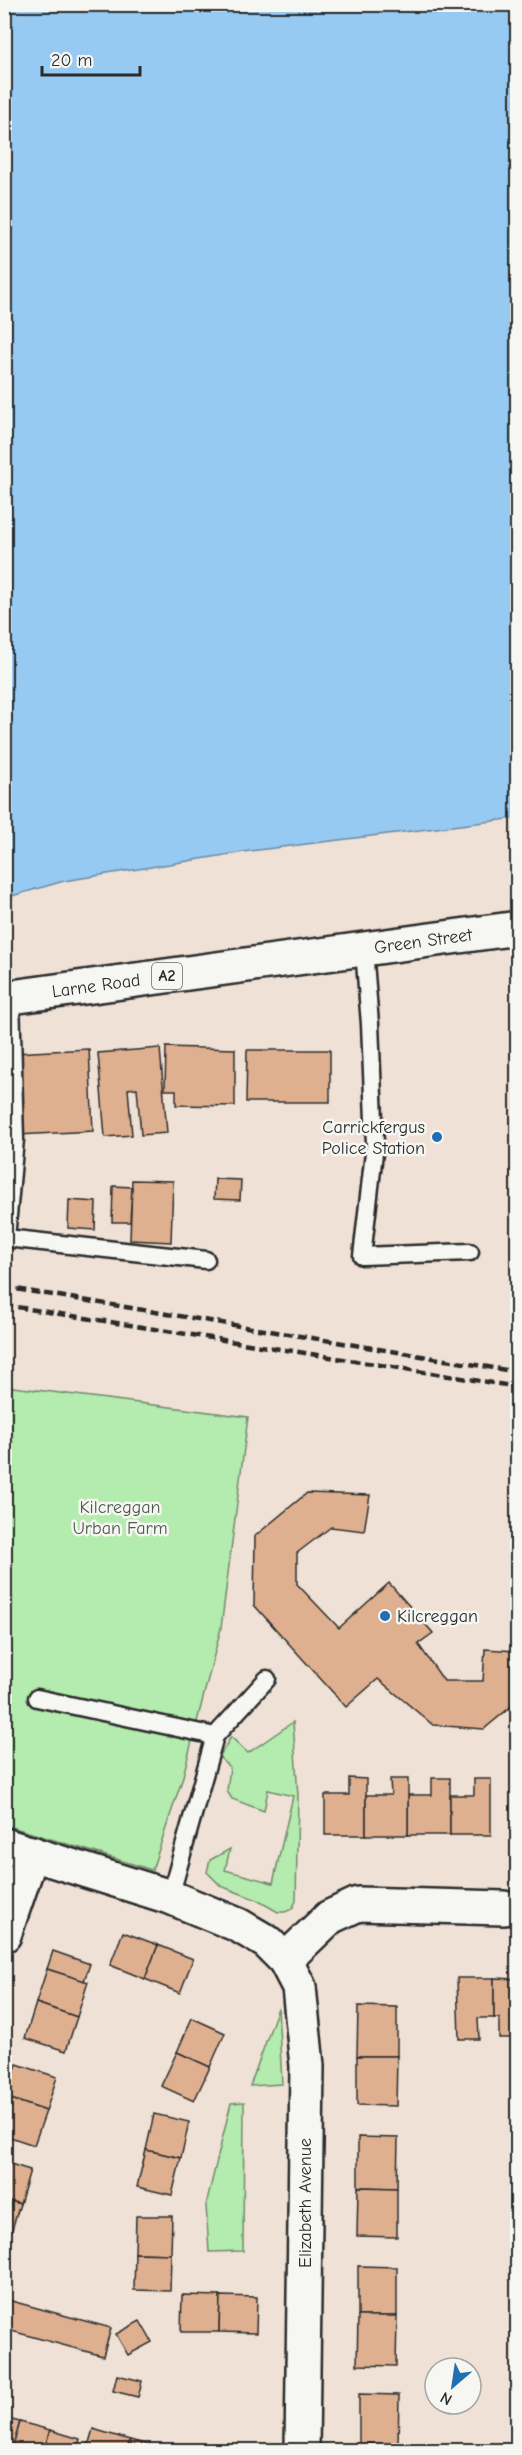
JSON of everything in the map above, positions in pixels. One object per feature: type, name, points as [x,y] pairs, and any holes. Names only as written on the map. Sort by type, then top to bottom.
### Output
[{"type":"street","name":"Green Street","points":[[330,955],[518,928]]},
{"type":"street","name":"Larne Road","points":[[8,998],[330,955]]},
{"type":"street","name":"Elizabeth Avenue","points":[[18,1849],[170,1896],[238,1925],[267,1942],[285,1960],[299,1987],[307,2066],[302,2451]]},
{"type":"street","points":[[4,1935],[18,1849]]},
{"type":"street","points":[[285,1960],[330,1917],[358,1904],[504,1908]]},
{"type":"lane","points":[[364,950],[370,1024],[375,1144],[362,1256],[470,1252]]},
{"type":"lane","points":[[8,998],[15,1139],[6,1238],[206,1260]]},
{"type":"lane","points":[[170,1896],[215,1736],[267,1679]]},
{"type":"lane","points":[[37,1698],[215,1736]]},
{"type":"green space","name":"Kilcreggan Urban Farm","points":[[5,1386],[248,1417],[221,1628],[182,1780],[152,1870],[5,1825]]},
{"type":"green space","points":[[293,1722],[298,1796],[296,1901],[292,1909],[278,1912],[257,1900],[221,1886],[207,1872],[210,1860],[230,1849],[225,1870],[273,1883],[293,1796],[268,1790],[264,1811],[232,1799],[227,1791],[230,1767],[219,1757],[231,1737],[248,1753]]},
{"type":"green space","points":[[278,2008],[282,2084],[250,2086]]},
{"type":"green space","points":[[244,2102],[243,2251],[209,2252],[206,2205],[231,2103]]},
{"type":"water","points":[[5,4],[517,5],[517,818],[250,851],[64,881],[5,898]]},
{"type":"building","points":[[166,1047],[235,1049],[235,1106],[176,1105],[176,1090],[165,1090]]},
{"type":"building","points":[[160,1048],[167,1133],[141,1135],[137,1088],[128,1089],[132,1135],[105,1137],[98,1053]]},
{"type":"building","points":[[89,1049],[93,1131],[18,1135],[14,1053]]},
{"type":"building","points":[[247,1050],[330,1050],[330,1102],[246,1102]]},
{"type":"building","points":[[215,1179],[241,1180],[240,1200],[214,1199]]},
{"type":"building","points":[[132,1180],[173,1181],[171,1242],[130,1240]]},
{"type":"building","points":[[113,1186],[132,1187],[130,1222],[112,1222]]},
{"type":"building","points":[[69,1200],[96,1202],[95,1230],[68,1228]]},
{"type":"building","name":"Kilcreggan","points":[[307,1493],[370,1495],[364,1531],[331,1527],[297,1553],[297,1584],[339,1628],[389,1583],[433,1633],[418,1644],[444,1681],[483,1681],[485,1649],[518,1651],[518,1701],[484,1729],[433,1725],[378,1679],[346,1707],[254,1605],[255,1536]]},
{"type":"building","points":[[349,1778],[366,1779],[366,1835],[325,1835],[325,1795],[349,1795]]},
{"type":"building","points":[[432,1778],[450,1778],[450,1835],[408,1835],[408,1795],[432,1795]]},
{"type":"building","points":[[390,1779],[408,1779],[408,1835],[366,1835],[366,1795],[391,1795]]},
{"type":"building","points":[[474,1779],[491,1779],[491,1835],[450,1835],[450,1795],[474,1795]]},
{"type":"building","points":[[123,1932],[158,1945],[145,1979],[110,1965]]},
{"type":"building","points":[[158,1945],[193,1959],[180,1993],[145,1979]]},
{"type":"building","points":[[53,1951],[90,1964],[84,1981],[47,1969]]},
{"type":"building","points":[[47,1969],[88,1982],[77,2017],[36,2003]]},
{"type":"building","points":[[457,1978],[494,1978],[494,2018],[478,2018],[479,2039],[459,2039]]},
{"type":"building","points":[[494,1978],[518,1979],[518,2038],[499,2038],[499,2018],[494,2018]]},
{"type":"building","points":[[36,2003],[77,2017],[66,2051],[25,2038]]},
{"type":"building","points":[[358,2006],[397,2007],[397,2056],[357,2056]]},
{"type":"building","points":[[192,2018],[225,2033],[210,2067],[177,2052]]},
{"type":"building","points":[[177,2052],[210,2067],[194,2101],[161,2086]]},
{"type":"building","points":[[357,2056],[397,2056],[396,2106],[357,2105]]},
{"type":"building","points":[[17,2064],[57,2077],[46,2111],[5,2097]]},
{"type":"building","points":[[5,2097],[46,2111],[34,2145],[4,2135]]},
{"type":"building","points":[[154,2114],[189,2122],[181,2158],[146,2150]]},
{"type":"building","points":[[358,2137],[398,2138],[397,2188],[358,2187]]},
{"type":"building","points":[[146,2150],[181,2158],[172,2195],[137,2187]]},
{"type":"building","points":[[4,2162],[30,2170],[20,2204],[4,2199]]},
{"type":"building","points":[[358,2187],[397,2188],[397,2237],[357,2236]]},
{"type":"building","points":[[4,2199],[20,2204],[9,2239],[4,2237]]},
{"type":"building","points":[[136,2216],[172,2216],[171,2254],[135,2253]]},
{"type":"building","points":[[135,2253],[171,2254],[170,2291],[134,2290]]},
{"type":"building","points":[[358,2266],[397,2267],[397,2316],[358,2316]]},
{"type":"building","points":[[182,2295],[220,2296],[219,2332],[181,2332]]},
{"type":"building","points":[[220,2296],[257,2297],[256,2333],[219,2332]]},
{"type":"building","points":[[4,2299],[111,2328],[103,2356],[4,2329]]},
{"type":"building","points":[[358,2316],[397,2316],[396,2366],[357,2365]]},
{"type":"building","points":[[140,2321],[152,2342],[128,2355],[116,2334]]},
{"type":"building","points":[[117,2375],[142,2381],[138,2397],[113,2391]]},
{"type":"building","points":[[359,2394],[399,2395],[398,2444],[359,2444]]},
{"type":"building","points":[[4,2418],[20,2422],[12,2450],[4,2450]]},
{"type":"building","points":[[20,2422],[50,2430],[44,2450],[12,2450]]},
{"type":"building","points":[[93,2429],[130,2440],[127,2450],[87,2450]]},
{"type":"building","points":[[50,2430],[80,2439],[77,2450],[44,2450]]},
{"type":"building","points":[[130,2440],[168,2450],[127,2450]]},
{"type":"building","points":[[359,2444],[398,2444],[398,2450],[359,2450]]},
{"type":"railway","points":[[4,1287],[518,1372]]},
{"type":"railway","points":[[4,1305],[518,1387]]},
{"type":"place","name":"Carrickfergus Police Station","points":[[437,1137]]},
{"type":"place","name":"Kilcreggan","points":[[385,1616]]}]
